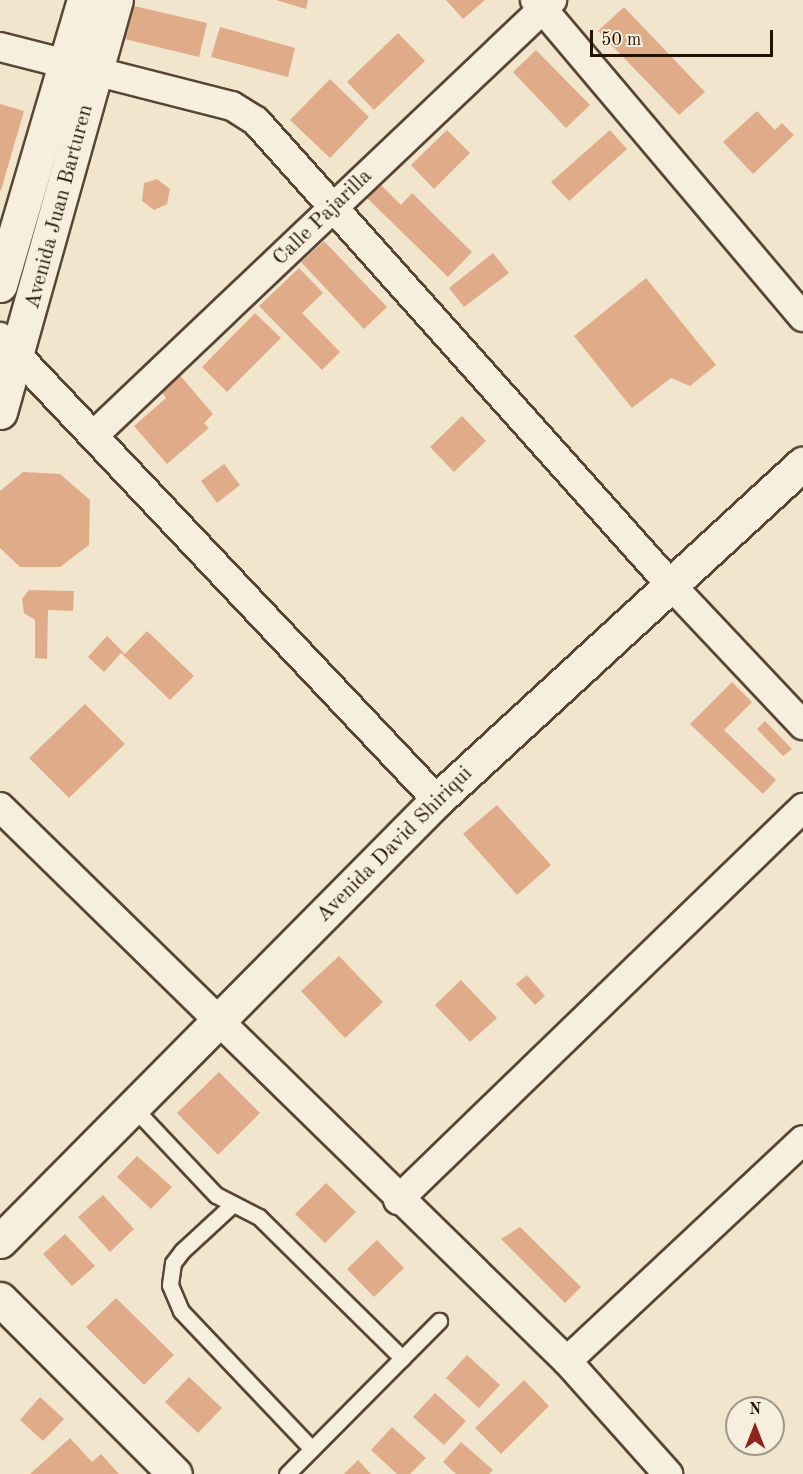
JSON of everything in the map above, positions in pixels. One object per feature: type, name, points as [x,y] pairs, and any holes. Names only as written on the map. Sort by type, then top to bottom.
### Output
[{"type":"main road","name":"Avenida Juan Barturen","points":[[0,285],[84,0]]},
{"type":"main road","name":"Avenida Juan Barturen","points":[[0,412],[9,346],[97,71],[116,0]]},
{"type":"main road","name":"Avenida David Shiriqui","points":[[0,1241],[437,800],[803,464]]},
{"type":"main road","points":[[0,1299],[175,1474]]},
{"type":"street","points":[[544,3],[803,318]]},
{"type":"street","name":"Calle Pajarilla","points":[[94,435],[336,206],[544,3]]},
{"type":"street","points":[[0,47],[232,106],[256,121],[336,206],[670,584],[803,725]]},
{"type":"street","points":[[9,346],[437,800]]},
{"type":"street","points":[[0,807],[398,1200],[567,1361],[668,1474]]},
{"type":"street","points":[[398,1200],[803,808]]},
{"type":"street","points":[[567,1361],[803,1140]]},
{"type":"lane","points":[[133,1107],[216,1195],[259,1217],[402,1358]]},
{"type":"lane","points":[[233,1204],[182,1251],[173,1263],[170,1285],[181,1311],[312,1449]]},
{"type":"lane","points":[[287,1474],[439,1321]]},
{"type":"building","points":[[276,0],[308,0],[306,9]]},
{"type":"building","points":[[446,0],[485,0],[463,19]]},
{"type":"building","points":[[121,3],[207,23],[199,57],[112,36]]},
{"type":"building","points":[[624,7],[705,92],[679,115],[598,31]]},
{"type":"building","points":[[220,27],[295,48],[288,77],[211,57]]},
{"type":"building","points":[[398,33],[425,61],[374,110],[347,82]]},
{"type":"building","points":[[536,50],[590,105],[566,128],[513,72]]},
{"type":"building","points":[[330,79],[369,117],[330,158],[290,120]]},
{"type":"building","points":[[0,104],[24,111],[1,190],[0,190]]},
{"type":"building","points":[[757,111],[775,130],[782,123],[794,135],[753,174],[723,142]]},
{"type":"building","points":[[447,130],[470,153],[434,189],[411,165]]},
{"type":"building","points":[[610,130],[627,149],[569,201],[551,182]]},
{"type":"building","points":[[157,179],[170,189],[167,204],[154,210],[142,201],[144,183]]},
{"type":"building","points":[[379,183],[401,205],[412,193],[472,252],[448,277],[365,196]]},
{"type":"building","points":[[324,241],[387,307],[364,329],[301,262]]},
{"type":"building","points":[[493,253],[509,273],[464,307],[449,288]]},
{"type":"building","points":[[299,268],[323,293],[302,313],[340,352],[322,370],[259,306]]},
{"type":"building","points":[[646,278],[716,365],[690,386],[671,378],[632,408],[574,336]]},
{"type":"building","points":[[255,313],[281,338],[227,392],[202,367]]},
{"type":"building","points":[[178,373],[213,414],[204,423],[209,428],[167,464],[134,426],[166,398],[159,389]]},
{"type":"building","points":[[462,416],[486,441],[454,472],[430,447]]},
{"type":"building","points":[[224,464],[240,485],[217,503],[201,481]]},
{"type":"building","points":[[23,472],[60,474],[90,500],[89,545],[60,567],[20,567],[0,548],[0,491]]},
{"type":"building","points":[[29,590],[74,591],[73,611],[48,610],[47,659],[35,658],[35,620],[24,613],[22,599]]},
{"type":"building","points":[[147,631],[194,676],[170,700],[121,653],[104,672],[88,657],[107,636],[125,654]]},
{"type":"building","points":[[732,682],[752,702],[724,730],[776,780],[763,794],[690,724]]},
{"type":"building","points":[[85,704],[125,744],[69,798],[29,758]]},
{"type":"building","points":[[765,721],[792,749],[783,756],[757,729]]},
{"type":"building","points":[[497,805],[551,865],[517,895],[463,834]]},
{"type":"building","points":[[339,956],[383,1002],[345,1038],[301,991]]},
{"type":"building","points":[[527,975],[545,996],[535,1005],[516,984]]},
{"type":"building","points":[[461,980],[497,1018],[470,1042],[435,1005]]},
{"type":"building","points":[[219,1072],[260,1113],[218,1155],[177,1113]]},
{"type":"building","points":[[137,1156],[172,1187],[151,1209],[117,1177]]},
{"type":"building","points":[[326,1183],[356,1212],[325,1243],[295,1214]]},
{"type":"building","points":[[103,1195],[134,1229],[110,1252],[78,1217]]},
{"type":"building","points":[[520,1227],[581,1287],[565,1303],[501,1239]]},
{"type":"building","points":[[65,1234],[95,1266],[72,1286],[43,1254]]},
{"type":"building","points":[[377,1240],[404,1268],[374,1297],[347,1269]]},
{"type":"building","points":[[116,1298],[174,1355],[144,1385],[86,1327]]},
{"type":"building","points":[[467,1355],[500,1385],[479,1408],[446,1378]]},
{"type":"building","points":[[189,1377],[222,1408],[198,1433],[165,1402]]},
{"type":"building","points":[[524,1380],[549,1406],[501,1454],[475,1428]]},
{"type":"building","points":[[435,1393],[466,1421],[444,1445],[413,1417]]},
{"type":"building","points":[[40,1397],[64,1419],[43,1441],[20,1420]]},
{"type":"building","points":[[392,1427],[426,1458],[410,1474],[397,1474],[371,1450]]},
{"type":"building","points":[[70,1438],[92,1462],[101,1454],[119,1474],[30,1474]]},
{"type":"building","points":[[461,1442],[493,1470],[489,1474],[456,1474],[443,1462]]},
{"type":"building","points":[[358,1460],[371,1474],[344,1474]]}]
